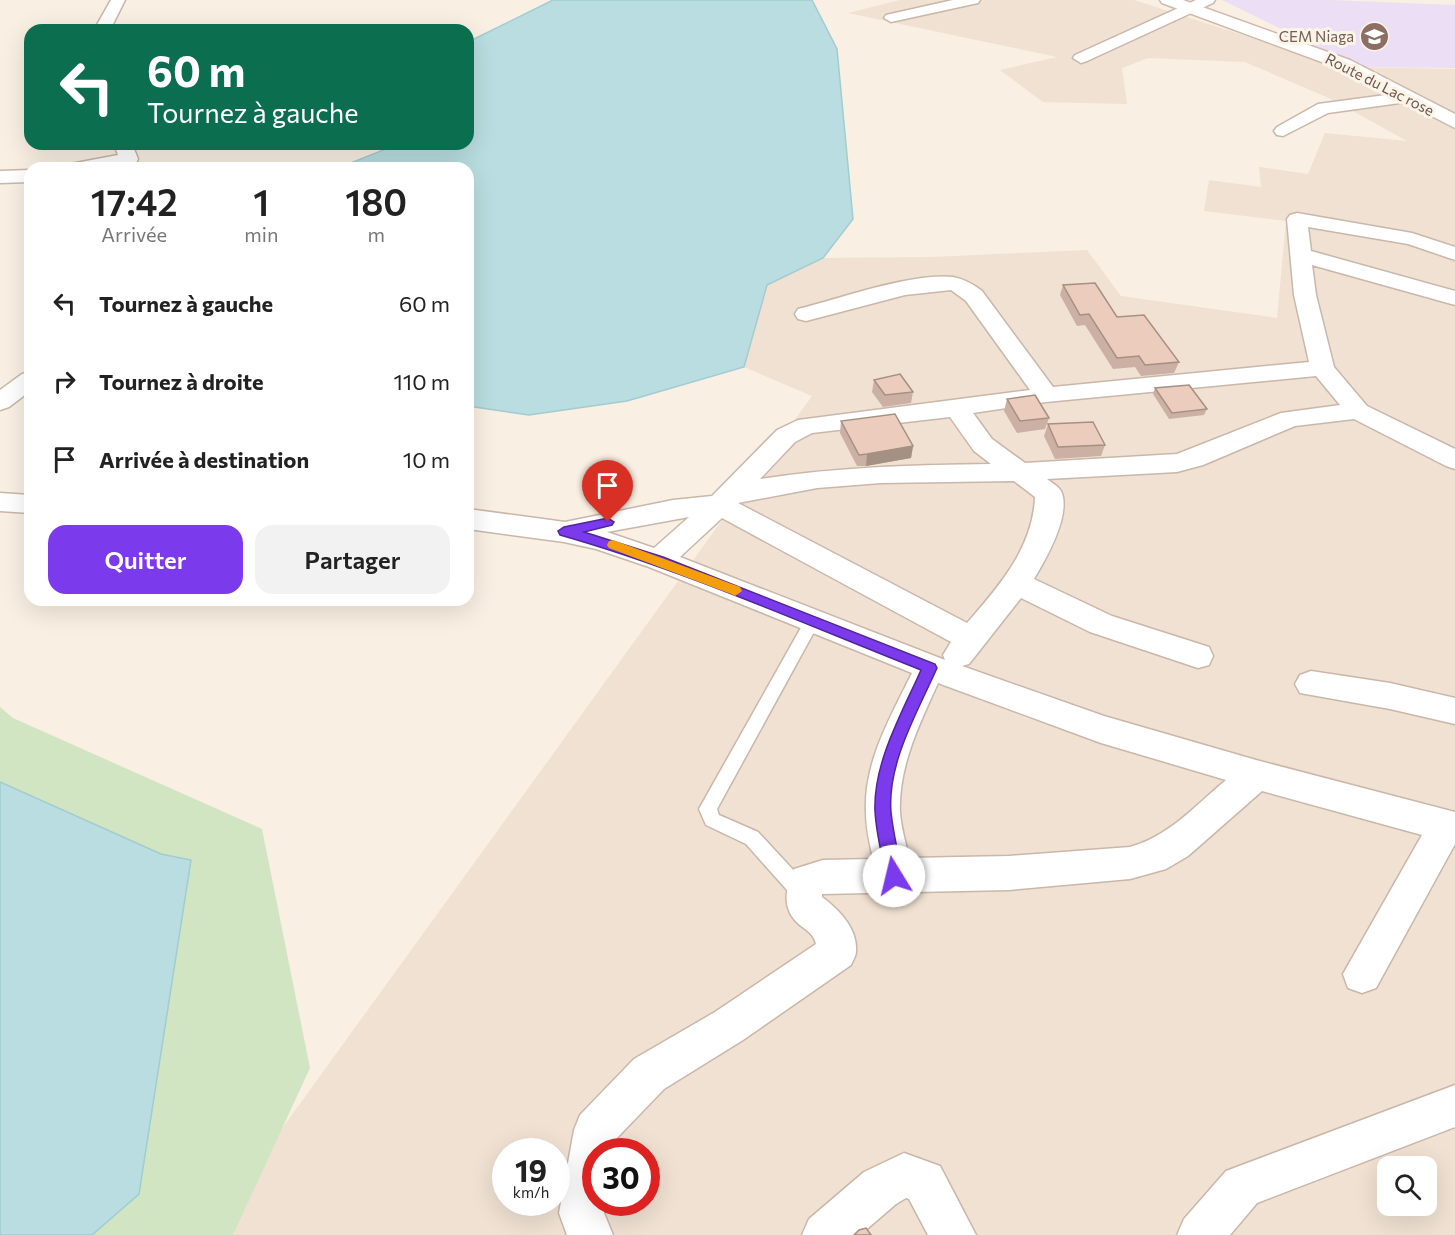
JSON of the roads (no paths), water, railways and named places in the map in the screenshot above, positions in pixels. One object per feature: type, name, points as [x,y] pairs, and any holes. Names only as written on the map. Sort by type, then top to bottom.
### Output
[{"type":"main road","name":"Route du Lac rose","points":[[1168,0],[1200,4],[1344,64],[1455,122]]},
{"type":"street","points":[[105,24],[118,0]]},
{"type":"street","points":[[891,18],[973,0]]},
{"type":"street","points":[[1081,58],[1200,4]]},
{"type":"street","points":[[1283,131],[1324,108],[1408,97]]},
{"type":"street","points":[[104,162],[127,157]]},
{"type":"street","points":[[0,177],[24,176]]},
{"type":"street","points":[[1453,462],[1358,411],[1322,368],[1305,295],[1297,219],[1404,237],[1455,254]]},
{"type":"street","points":[[1301,255],[1455,298]]},
{"type":"street","points":[[806,314],[908,289],[953,283],[974,296],[1046,395]]},
{"type":"street","points":[[659,560],[726,499],[794,430],[807,426],[1046,395],[1322,368]]},
{"type":"street","points":[[0,402],[24,384]]},
{"type":"street","points":[[894,876],[883,811],[887,772],[900,735],[937,670],[971,639],[1017,583],[1041,541],[1050,503],[1049,494],[983,445],[957,408]]},
{"type":"street","points":[[564,531],[817,479],[880,474],[1021,472],[1177,463],[1199,457],[1290,419],[1358,411]]},
{"type":"street","points":[[726,499],[971,639]]},
{"type":"street","points":[[0,502],[24,504]]},
{"type":"street","points":[[474,520],[564,531],[600,540],[659,560],[937,670],[1101,729],[1256,775],[1450,827],[1362,974]]},
{"type":"street","points":[[1017,583],[1101,624],[1198,656]]},
{"type":"street","points":[[1311,684],[1390,696],[1455,711]]},
{"type":"street","points":[[590,1235],[581,1213],[595,1130],[649,1074],[729,1026],[837,952],[830,928],[806,908],[802,893],[807,881],[823,877],[1009,873],[1130,863],[1153,857],[1175,846],[1256,775]]},
{"type":"street","points":[[1200,1235],[1242,1187],[1455,1106]]},
{"type":"street","points":[[825,1235],[880,1188],[904,1175],[924,1182],[953,1235]]},
{"type":"lane","points":[[802,893],[752,838],[712,820],[708,809],[812,621]]},
{"type":"water","points":[[553,0],[812,0],[837,49],[853,219],[823,258],[767,285],[744,367],[627,401],[529,415],[474,407],[474,162],[353,162],[383,150],[474,150],[474,39]]},
{"type":"water","points":[[0,782],[161,854],[191,860],[139,1194],[92,1235],[0,1235]]},
{"type":"place","name":"CEM Niaga","points":[[1375,36]]}]
